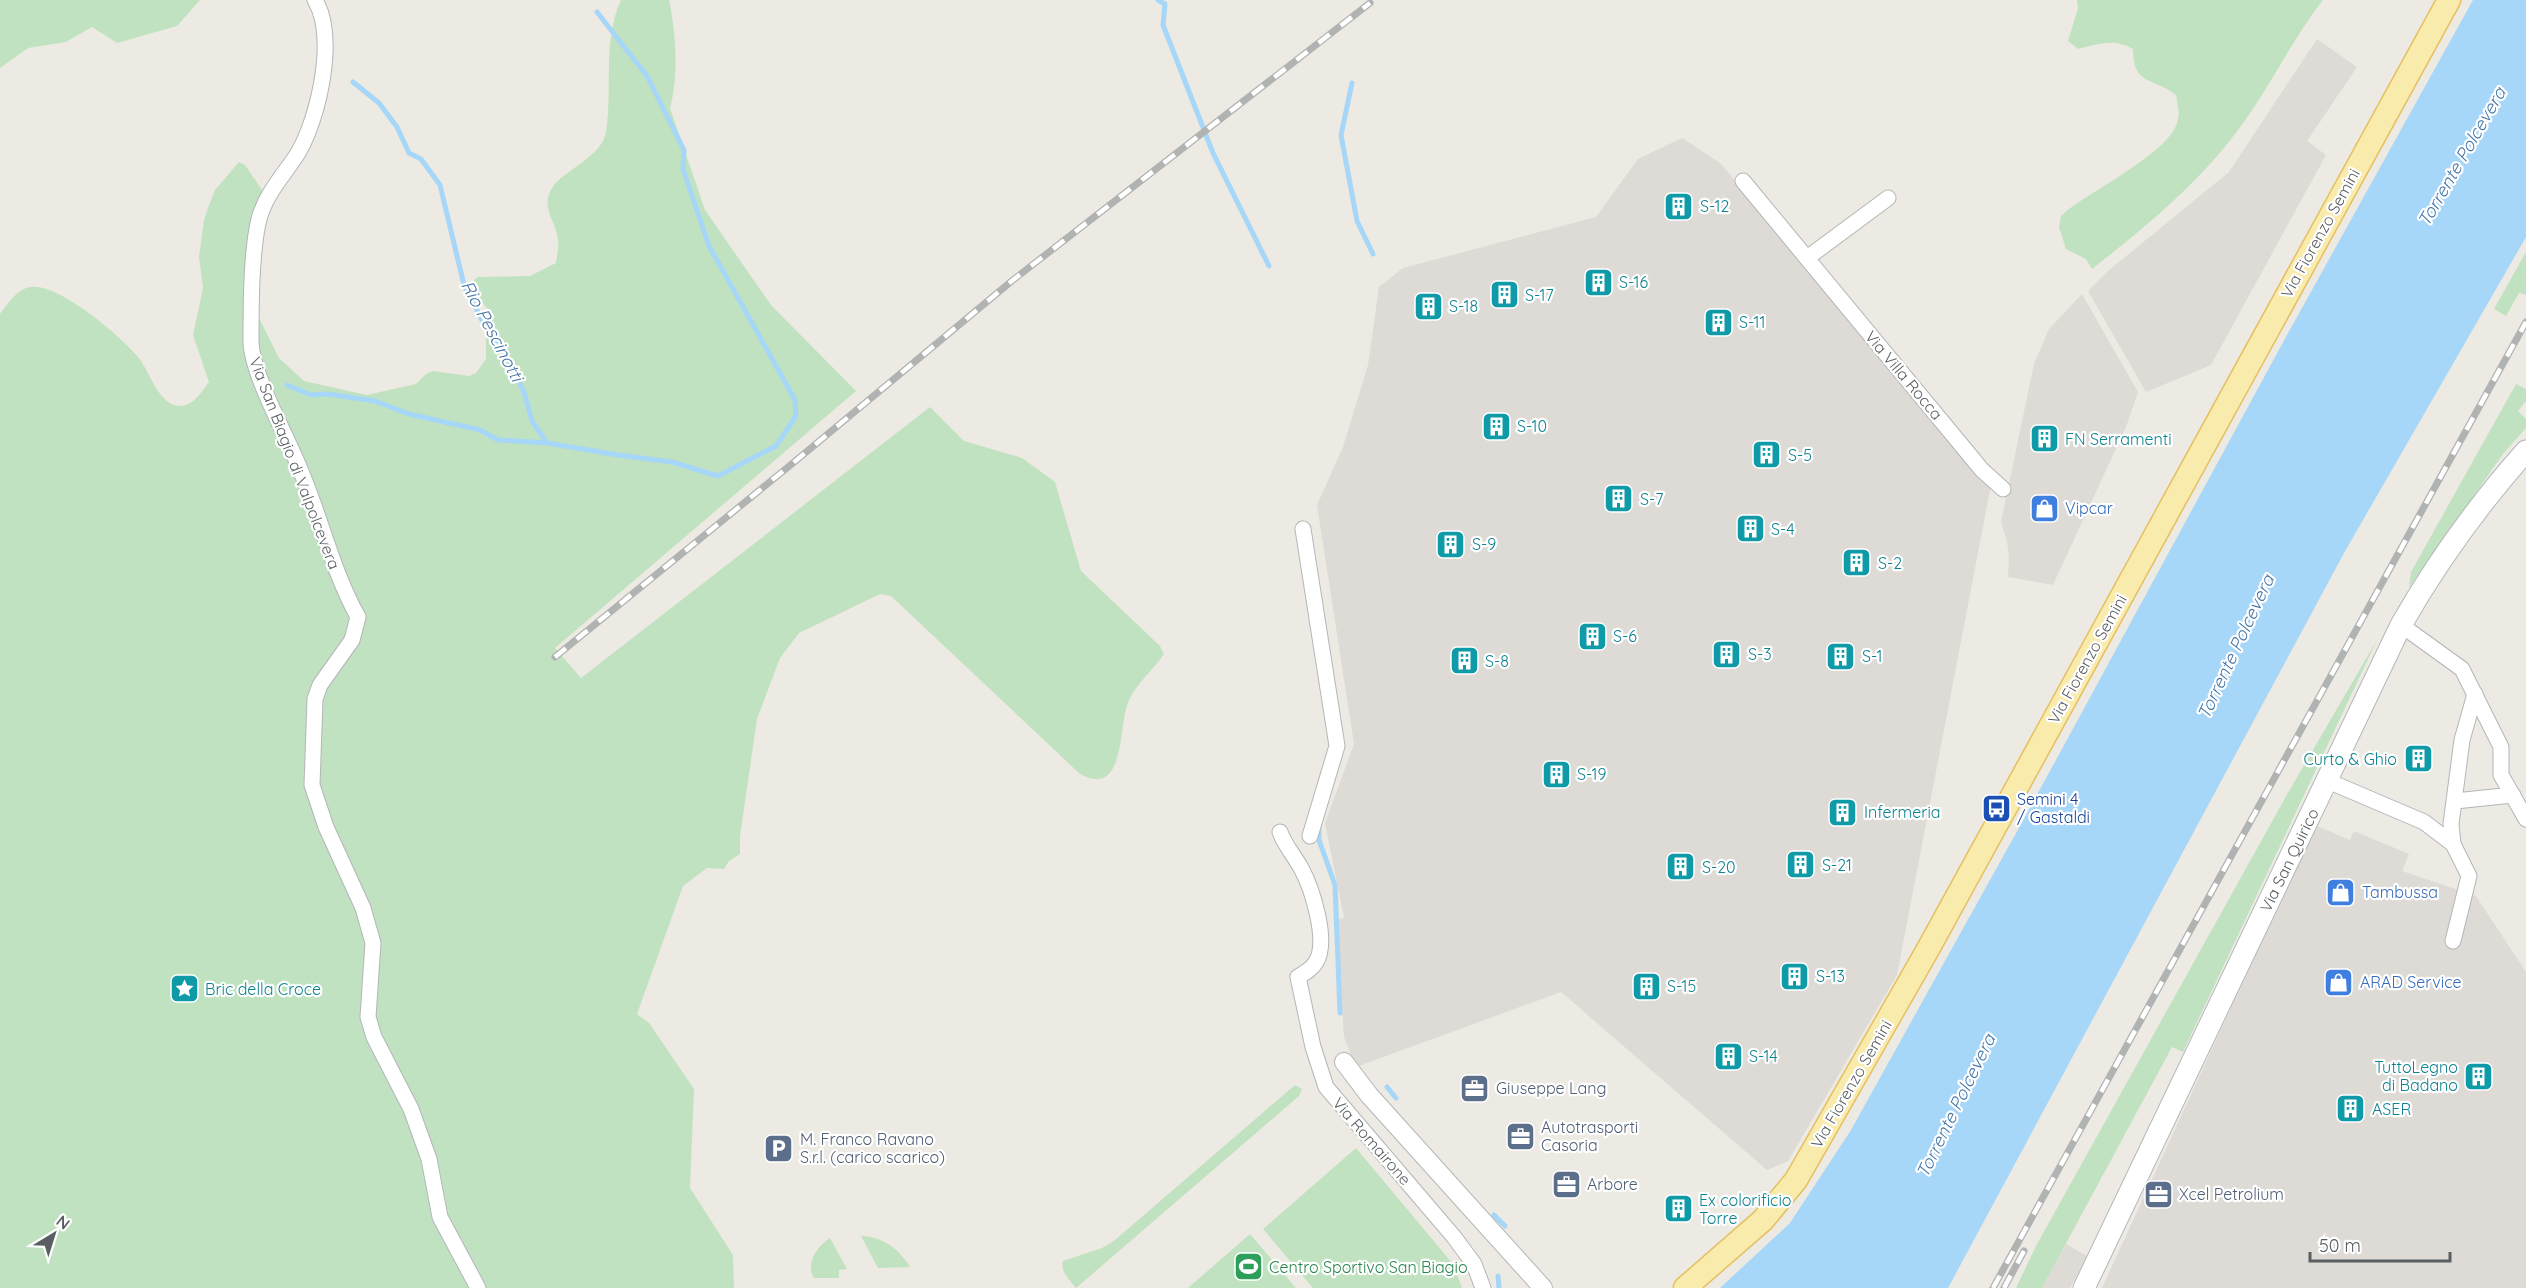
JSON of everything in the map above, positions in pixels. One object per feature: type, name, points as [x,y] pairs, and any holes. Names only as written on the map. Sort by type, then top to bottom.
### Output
[{"type":"main road","name":"Via Fiorenzo Semini","points":[[1685,1288],[1763,1220],[1796,1180],[1928,951],[2449,0]]},
{"type":"main road","name":"Via San Quirico","points":[[2084,1288],[2401,624],[2429,578],[2479,506],[2526,451]]},
{"type":"street","name":"Via San Biagio di Valpolcevera","points":[[315,0],[321,9],[327,39],[318,101],[298,152],[276,182],[259,219],[253,273],[251,345],[263,384],[313,501],[343,591],[358,617],[352,640],[320,685],[315,699],[312,785],[326,827],[363,908],[373,943],[368,1017],[374,1037],[411,1109],[429,1159],[440,1217],[478,1288]]},
{"type":"street","name":"Via Villa Rocca","points":[[1743,181],[1983,470],[2003,489]]},
{"type":"street","points":[[1807,258],[1888,198]]},
{"type":"street","points":[[1303,529],[1337,746],[1310,836]]},
{"type":"street","points":[[2401,624],[2462,669],[2501,747],[2501,775],[2526,819]]},
{"type":"street","points":[[2453,941],[2469,876],[2453,844],[2451,824],[2456,801],[2462,740],[2475,694]]},
{"type":"street","points":[[2328,781],[2424,822],[2453,844]]},
{"type":"street","points":[[2456,801],[2513,795]]},
{"type":"street","name":"Via Romairone","points":[[1280,832],[1301,868],[1315,899],[1320,947],[1317,961],[1311,969],[1298,977],[1313,1047],[1326,1087],[1454,1237],[1474,1264],[1483,1288]]},
{"type":"street","name":"Via Romairone","points":[[1344,1062],[1369,1095],[1543,1288]]},
{"type":"shaded area","points":[[2317,39],[2357,67],[2307,141],[2326,155],[2211,365],[2146,392],[2088,291],[2108,271],[2229,172]]},
{"type":"shaded area","points":[[1682,138],[1720,163],[1865,331],[1991,485],[1897,975],[1788,1161],[1767,1170],[1561,992],[1356,1067],[1344,1037],[1337,919],[1344,918],[1325,823],[1354,744],[1317,505],[1343,447],[1368,365],[1379,287],[1403,268],[1596,217],[1638,159]]},
{"type":"shaded area","points":[[2082,294],[2138,392],[2126,427],[2053,585],[2008,577],[2007,541],[2001,522],[2034,364],[2049,329]]},
{"type":"shaded area","points":[[2315,825],[2350,840],[2354,831],[2409,854],[2402,871],[2476,896],[2526,972],[2526,1288],[2102,1288]]},
{"type":"shaded area","points":[[2066,1244],[2087,1256],[2070,1288],[2042,1288]]},
{"type":"green space","points":[[0,0],[200,0],[177,26],[117,43],[92,27],[66,42],[28,48],[0,68]]},
{"type":"green space","points":[[621,0],[669,0],[676,54],[675,82],[670,108],[705,210],[771,305],[856,391],[555,648],[581,678],[930,407],[964,441],[1022,458],[1055,482],[1081,571],[1160,646],[1164,654],[1134,691],[1128,703],[1118,756],[1113,769],[1106,777],[1095,779],[1080,774],[891,596],[880,594],[799,633],[780,658],[757,719],[740,836],[740,854],[729,861],[724,869],[707,868],[683,886],[637,1014],[649,1023],[694,1089],[690,1188],[733,1255],[734,1288],[0,1288],[0,314],[13,298],[30,287],[56,293],[89,313],[119,337],[139,358],[158,391],[168,402],[180,406],[190,403],[209,382],[193,335],[203,288],[199,257],[204,220],[215,190],[239,162],[245,165],[262,190],[250,241],[244,288],[279,358],[304,381],[367,395],[416,384],[426,374],[433,371],[469,376],[476,373],[486,359],[486,327],[495,316],[476,297],[472,282],[478,277],[530,276],[556,263],[558,240],[548,208],[549,195],[557,182],[590,156],[603,141],[608,116],[612,32]]},
{"type":"green space","points":[[2077,0],[2323,0],[2260,98],[2223,150],[2170,204],[2092,269],[2086,259],[2066,249],[2059,227],[2061,216],[2161,145],[2173,132],[2179,110],[2176,95],[2146,79],[2136,69],[2133,49],[2112,43],[2078,49],[2068,41],[2078,8]]},
{"type":"green space","points":[[2526,252],[2526,295],[2519,293],[2506,316],[2494,309]]},
{"type":"green space","points":[[2516,384],[2526,389],[2526,401],[2518,411],[2526,419],[2526,428],[2503,454],[2409,588],[2411,572]]},
{"type":"green space","points":[[2377,640],[2183,1052],[2172,1047],[2042,1288],[2016,1288],[2036,1246],[2289,791]]},
{"type":"green space","points":[[1295,1085],[1302,1089],[1299,1096],[1076,1288],[1064,1272],[1063,1261],[1102,1248],[1115,1240]]},
{"type":"green space","points":[[1356,1148],[1453,1264],[1462,1288],[1313,1288],[1263,1229]]},
{"type":"green space","name":"Centro Sportivo San Biagio","points":[[1250,1234],[1296,1288],[1188,1288]]},
{"type":"green space","points":[[861,1236],[883,1241],[900,1254],[910,1267],[878,1268]]},
{"type":"green space","points":[[830,1238],[847,1269],[839,1270],[839,1278],[814,1278],[811,1267],[814,1256]]},
{"type":"water","name":"Torrente Polcevera","points":[[2473,0],[2526,0],[2526,237],[2344,553],[1948,1288],[1720,1288],[1790,1223],[1851,1130]]},
{"type":"waterway","points":[[1158,0],[1165,4],[1163,25],[1213,153],[1269,266]]},
{"type":"waterway","name":"Rio Pescinotti","points":[[353,82],[379,103],[397,127],[409,153],[421,159],[440,185],[464,285],[482,320],[505,353],[524,392],[532,421],[547,443],[672,462],[718,476],[776,446],[796,416],[795,400],[709,246],[683,169],[684,150],[647,76],[597,12]]},
{"type":"waterway","points":[[1352,83],[1341,135],[1357,221],[1373,254]]},
{"type":"waterway","points":[[287,385],[311,395],[328,394],[375,401],[409,414],[480,430],[498,440],[547,443]]},
{"type":"waterway","name":"Rio Pescinotti","points":[[1319,828],[1319,840],[1335,885],[1340,1013]]},
{"type":"waterway","name":"Rio Pescinotti","points":[[1387,1087],[1396,1098]]},
{"type":"waterway","name":"Rio Pescinotti","points":[[1494,1215],[1505,1226]]},
{"type":"waterway","name":"Rio Pescinotti","points":[[1498,1276],[1499,1288]]},
{"type":"railway","points":[[555,657],[1013,280],[1370,3]]},
{"type":"railway","points":[[1993,1288],[2526,322]]},
{"type":"railway","points":[[2004,1288],[2024,1251]]},
{"type":"place","name":"S-12","points":[[1679,206]]},
{"type":"place","name":"S-16","points":[[1598,282]]},
{"type":"place","name":"S-17","points":[[1504,295]]},
{"type":"place","name":"S-18","points":[[1428,306]]},
{"type":"place","name":"S-11","points":[[1718,322]]},
{"type":"place","name":"S-10","points":[[1496,426]]},
{"type":"place","name":"FN Serramenti","points":[[2044,439]]},
{"type":"place","name":"S-5","points":[[1767,455]]},
{"type":"place","name":"S-7","points":[[1619,499]]},
{"type":"place","name":"Vipcar","points":[[2044,508]]},
{"type":"place","name":"S-4","points":[[1750,529]]},
{"type":"place","name":"S-9","points":[[1451,544]]},
{"type":"place","name":"S-2","points":[[1857,563]]},
{"type":"place","name":"S-6","points":[[1592,636]]},
{"type":"place","name":"S-3","points":[[1727,654]]},
{"type":"place","name":"S-1","points":[[1841,656]]},
{"type":"place","name":"S-8","points":[[1464,661]]},
{"type":"place","name":"Curto & Ghio","points":[[2418,759]]},
{"type":"place","name":"S-19","points":[[1556,774]]},
{"type":"place","name":"Semini 4 / Gastaldi","points":[[1996,808]]},
{"type":"place","name":"Infermeria","points":[[1843,812]]},
{"type":"place","name":"S-21","points":[[1801,865]]},
{"type":"place","name":"S-20","points":[[1681,867]]},
{"type":"place","name":"Tambussa","points":[[2341,892]]},
{"type":"place","name":"S-13","points":[[1795,976]]},
{"type":"place","name":"ARAD Service","points":[[2339,982]]},
{"type":"place","name":"S-15","points":[[1646,986]]},
{"type":"place","name":"Bric della Croce","points":[[184,989]]},
{"type":"place","name":"S-14","points":[[1728,1056]]},
{"type":"place","name":"TuttoLegno di Badano","points":[[2479,1076]]},
{"type":"place","name":"Giuseppe Lang","points":[[1475,1088]]},
{"type":"place","name":"ASER","points":[[2351,1109]]},
{"type":"place","name":"Autotrasporti Casoria","points":[[1520,1136]]},
{"type":"place","name":"M. Franco Ravano S.r.l. (carico scarico)","points":[[779,1148]]},
{"type":"place","name":"Arbore","points":[[1566,1184]]},
{"type":"place","name":"Xcel Petrolium","points":[[2158,1194]]},
{"type":"place","name":"Ex colorificio Torre","points":[[1678,1209]]},
{"type":"place","name":"Centro Sportivo San Biagio","points":[[1248,1267]]}]
